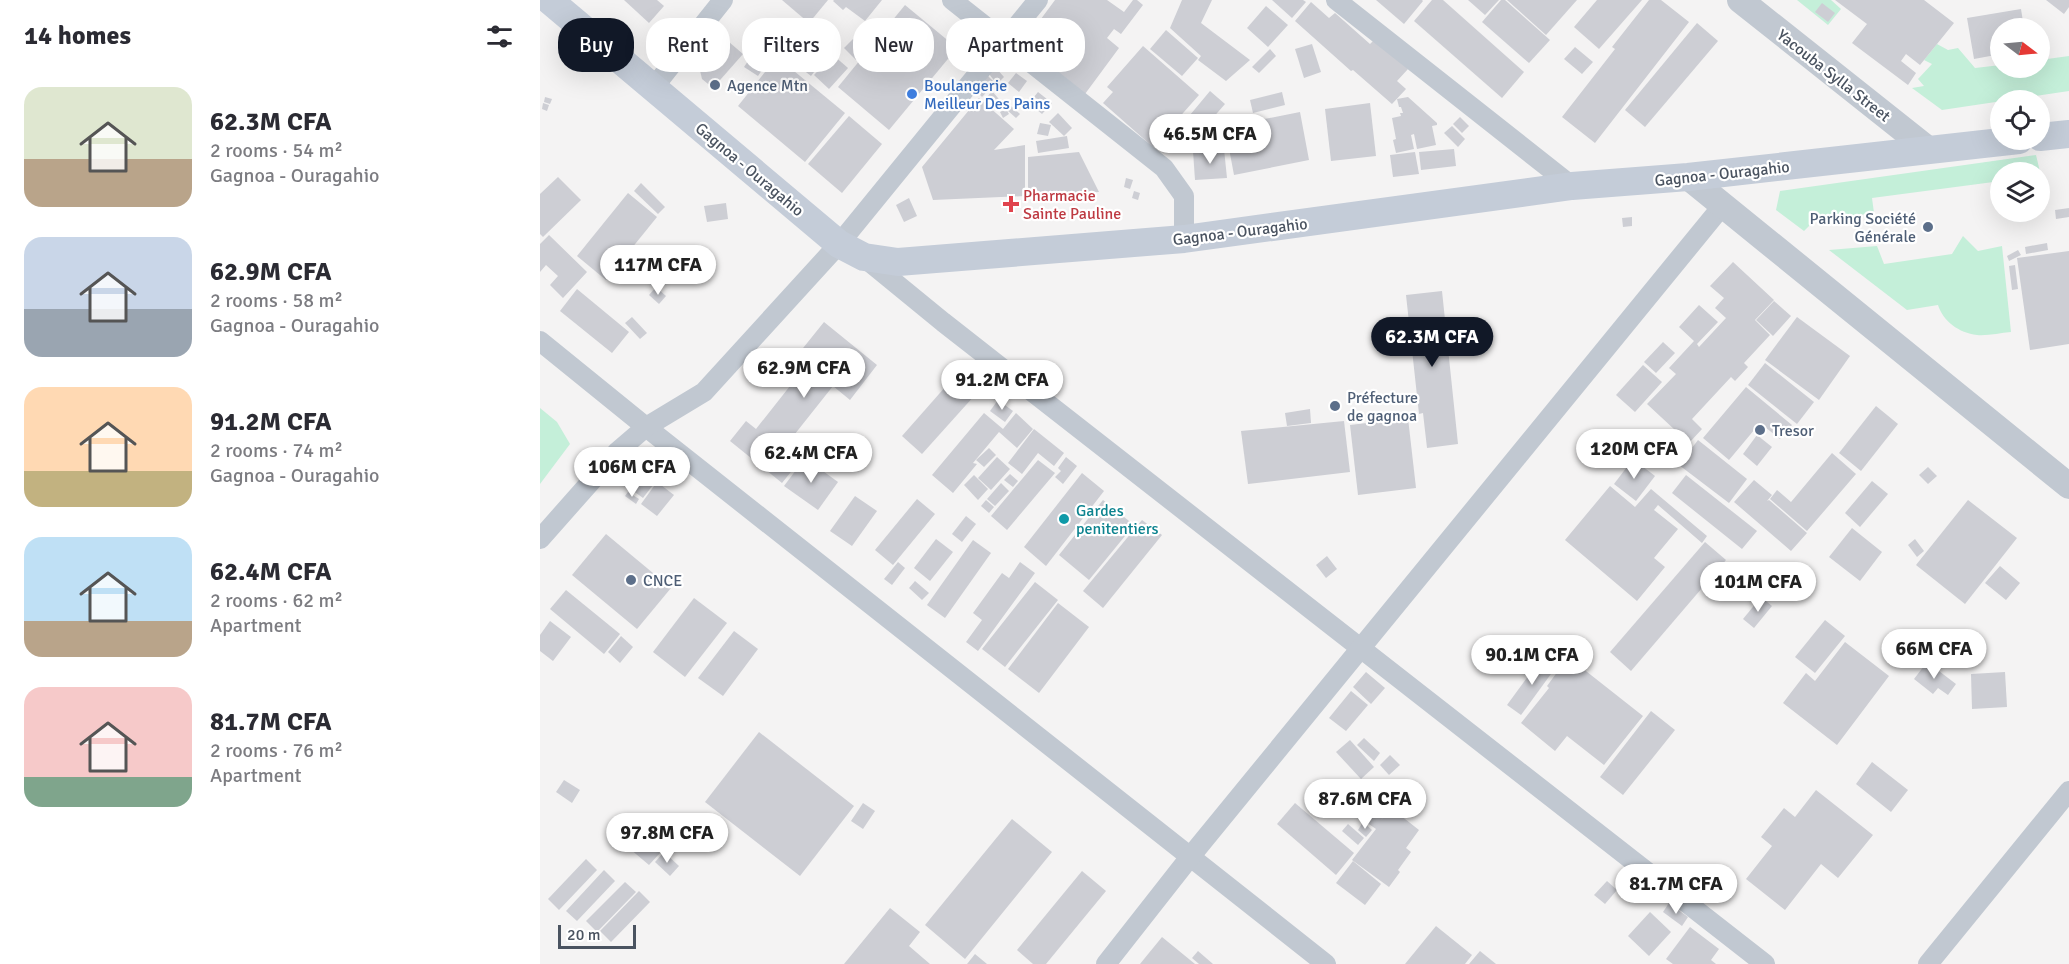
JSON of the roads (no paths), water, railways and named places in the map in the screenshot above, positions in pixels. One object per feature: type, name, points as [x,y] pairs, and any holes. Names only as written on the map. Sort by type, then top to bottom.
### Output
[{"type":"main road","name":"Gagnoa - Ouragahio","points":[[549,0],[839,244],[864,257],[898,262],[1184,239],[1572,186],[1688,177],[1990,143]]},
{"type":"main road","points":[[2050,136],[2069,134]]},
{"type":"street","points":[[653,88],[723,0]]},
{"type":"street","points":[[952,0],[974,18]]},
{"type":"street","points":[[1023,18],[1038,0]]},
{"type":"street","points":[[1336,0],[1572,186]]},
{"type":"street","name":"Yacouba Sylla Street","points":[[1740,0],[1929,150]]},
{"type":"street","points":[[540,539],[618,451],[646,427],[704,392],[839,244],[979,72]]},
{"type":"street","points":[[1042,72],[1164,168],[1184,196],[1184,239]]},
{"type":"street","points":[[1688,177],[2069,486]]},
{"type":"street","points":[[1106,964],[1190,857],[1723,205]]},
{"type":"street","points":[[864,257],[942,322],[1765,964]]},
{"type":"street","points":[[540,341],[1326,964]]},
{"type":"street","points":[[1928,964],[2069,791]]},
{"type":"place","name":"Agence Mtn","points":[[715,85]]},
{"type":"place","name":"Boulangerie Meilleur Des Pains","points":[[912,94]]},
{"type":"place","name":"Pharmacie Sainte Pauline","points":[[1011,204]]},
{"type":"place","name":"Parking Société Générale","points":[[1928,227]]},
{"type":"place","name":"Préfecture de gagnoa","points":[[1335,406]]},
{"type":"place","name":"Tresor","points":[[1760,430]]},
{"type":"place","name":"Gardes penitentiers","points":[[1064,519]]},
{"type":"place","name":"CNCE","points":[[631,580]]}]
